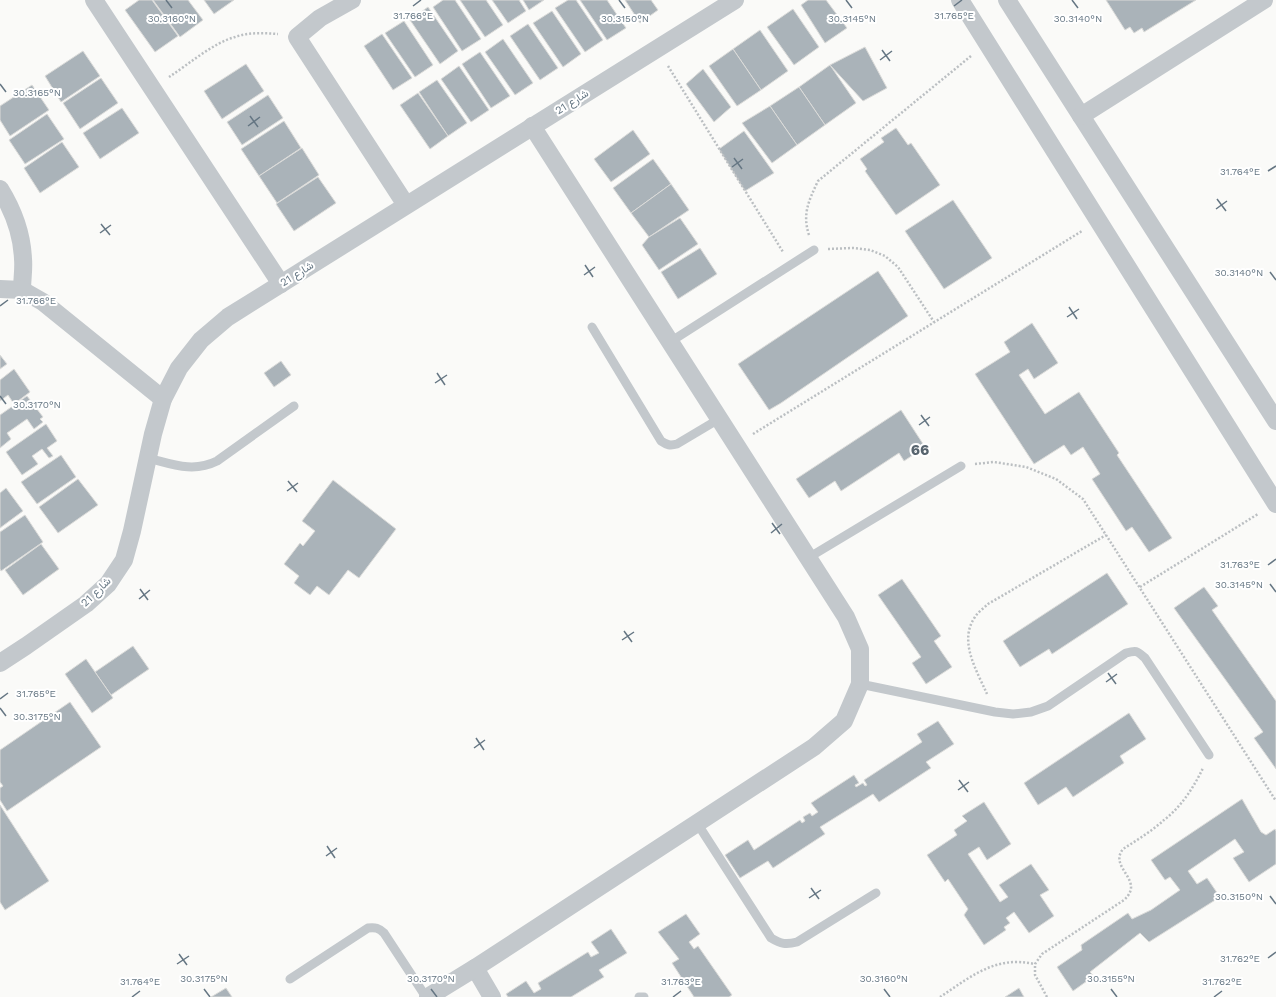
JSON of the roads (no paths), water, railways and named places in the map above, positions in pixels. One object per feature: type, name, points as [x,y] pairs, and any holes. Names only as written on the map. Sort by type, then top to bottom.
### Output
[{"type":"street","points":[[94,0],[281,284]]},
{"type":"street","points":[[352,0],[320,18],[297,37],[406,205]]},
{"type":"street","name":"شارع 21","points":[[0,663],[86,604],[108,584],[124,560],[132,532],[162,399],[179,368],[201,340],[228,317],[657,48],[710,6],[735,0]]},
{"type":"street","points":[[960,0],[1276,504]]},
{"type":"street","points":[[1007,0],[1276,421]]},
{"type":"street","points":[[1082,116],[1264,0]]},
{"type":"street","points":[[427,997],[475,968],[814,747],[844,721],[860,684],[860,649],[846,617],[532,126]]},
{"type":"street","points":[[0,189],[19,229],[24,259],[22,290]]},
{"type":"street","points":[[0,289],[22,290],[43,302],[162,399]]},
{"type":"street","points":[[475,968],[492,997]]},
{"type":"lane","points":[[670,342],[814,250]]},
{"type":"lane","points":[[592,327],[661,441],[671,446],[677,444],[719,419]]},
{"type":"lane","points":[[148,458],[197,468],[207,466],[217,461],[294,406]]},
{"type":"lane","points":[[808,558],[961,466]]},
{"type":"lane","points":[[860,684],[995,712],[1013,714],[1031,712],[1048,706],[1126,653],[1134,651],[1140,652],[1209,755]]},
{"type":"lane","points":[[697,823],[772,938],[779,943],[788,944],[797,942],[876,892]]},
{"type":"lane","points":[[290,979],[368,928],[374,927],[380,929],[384,933],[427,997]]},
{"type":"lane","points":[[639,997],[644,997]]},
{"type":"district","name":"66","points":[[920,450]]}]
